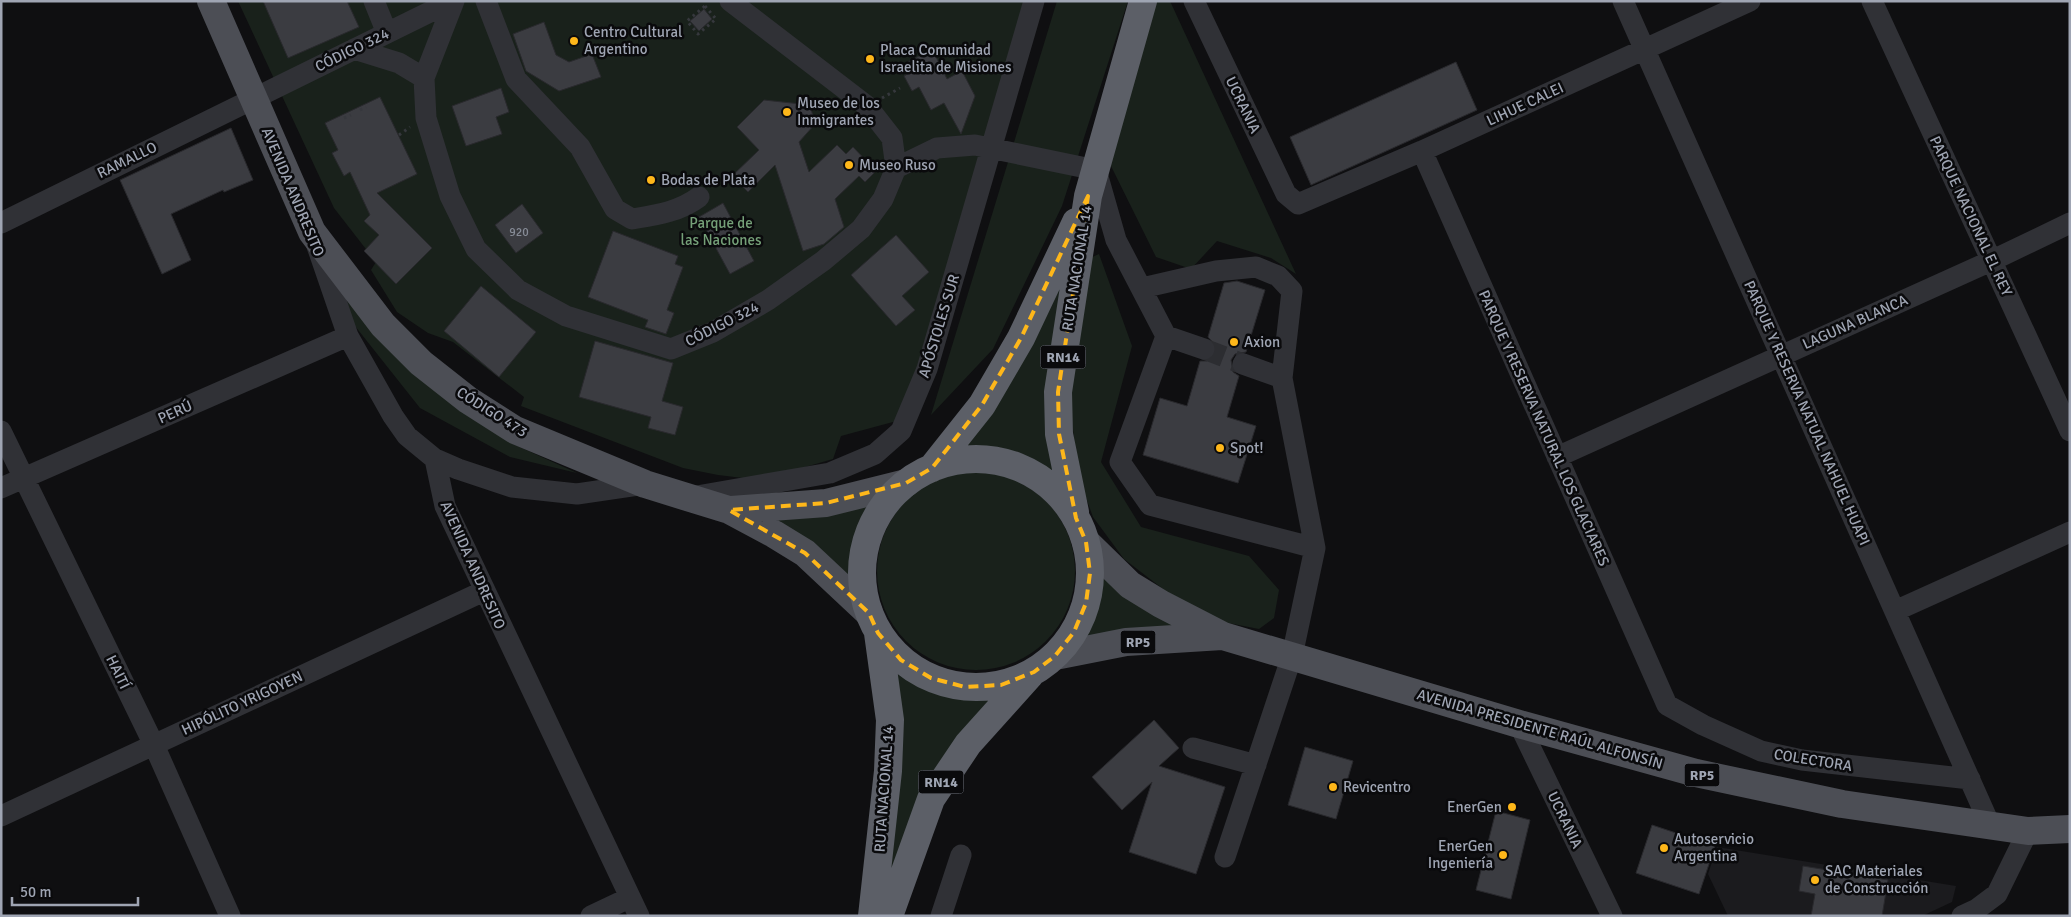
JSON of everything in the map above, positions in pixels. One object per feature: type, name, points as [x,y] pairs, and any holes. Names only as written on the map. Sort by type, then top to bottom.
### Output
[{"type":"highway","name":"RUTA NACIONAL 14","points":[[932,468],[987,396],[1021,338],[1088,196],[1143,1]]},
{"type":"highway","name":"RUTA NACIONAL 14","points":[[1081,530],[1059,434],[1058,392],[1088,196]]},
{"type":"highway","name":"RN14","points":[[964,459],[998,461],[1029,472],[1056,491],[1081,530],[1090,573],[1086,603],[1074,632],[1044,664],[1001,685],[966,687],[931,678],[901,660],[873,623],[862,578],[866,542],[882,509],[906,483],[932,468],[964,459]]},
{"type":"highway","name":"RUTA NACIONAL 14","points":[[872,916],[888,771],[890,720],[873,623]]},
{"type":"highway","name":"RUTA NACIONAL 14","points":[[889,916],[930,799],[968,744],[1044,664]]},
{"type":"main road","name":"AVENIDA ANDRESITO","points":[[211,1],[312,232]]},
{"type":"main road","name":"CÓDIGO 473","points":[[312,232],[383,325],[421,363],[468,400],[515,430],[645,484],[729,510]]},
{"type":"main road","points":[[729,510],[826,503],[906,483]]},
{"type":"main road","points":[[729,510],[805,553],[873,623]]},
{"type":"main road","name":"AVENIDA PRESIDENTE RAÚL ALFONSÍN","points":[[1081,530],[1130,585],[1161,604],[1223,636],[1519,724],[1706,775],[1842,804],[2028,831],[2070,829]]},
{"type":"main road","name":"AVENIDA PRESIDENTE RAÚL ALFONSÍN","points":[[1044,664],[1126,642],[1223,636]]},
{"type":"street","points":[[374,1],[387,33]]},
{"type":"street","name":"CÓDIGO 324","points":[[253,98],[453,1]]},
{"type":"street","name":"CÓDIGO 324","points":[[453,1],[424,78],[426,118],[450,196],[476,249],[518,290],[558,312],[671,349],[713,332],[823,262],[861,229],[883,199],[896,168]]},
{"type":"street","points":[[486,1],[516,79],[580,147],[616,209],[632,219],[661,215],[686,207],[699,197]]},
{"type":"street","points":[[730,1],[866,106],[892,138],[896,168],[937,148],[975,145],[1096,170],[1116,240],[1166,336],[1204,349]]},
{"type":"street","name":"APÓSTOLES SUR","points":[[690,498],[830,473],[875,454],[901,431],[928,369],[1034,1]]},
{"type":"street","name":"PARQUE Y RESERVA NATUAL NAHUEL HUAPI","points":[[1623,1],[1990,825]]},
{"type":"street","name":"LIHUE CALEI","points":[[1298,204],[1422,151],[1750,1]]},
{"type":"street","name":"PARQUE NACIONAL EL REY","points":[[1872,1],[2070,431]]},
{"type":"street","name":"UCRANIA","points":[[1196,3],[1286,194],[1298,204]]},
{"type":"street","points":[[354,49],[399,63],[424,78]]},
{"type":"street","name":"RAMALLO","points":[[1,223],[253,98]]},
{"type":"street","name":"PARQUE Y RESERVA NATURAL LOS GLACIARES","points":[[1422,151],[1667,705]]},
{"type":"street","name":"LAGUNA BLANCA","points":[[1557,457],[1991,261],[2070,223]]},
{"type":"street","name":"AVENIDA ANDRESITO","points":[[312,232],[348,336],[397,423],[407,436],[435,459],[445,506],[634,907]]},
{"type":"street","points":[[1142,288],[1216,271],[1256,267],[1278,276],[1292,291],[1282,378],[1315,548],[1292,656],[1225,857]]},
{"type":"street","name":"PERÚ","points":[[1,488],[348,336]]},
{"type":"street","points":[[1166,336],[1120,462],[1145,498],[1150,505],[1315,548]]},
{"type":"street","points":[[1242,364],[1282,378]]},
{"type":"street","name":"HAITÍ","points":[[1,431],[154,745],[230,916]]},
{"type":"street","points":[[435,459],[458,470],[512,487],[577,494],[645,484]]},
{"type":"street","points":[[1895,611],[2070,532]]},
{"type":"street","name":"HIPÓLITO YRIGOYEN","points":[[1,816],[484,591]]},
{"type":"street","name":"COLECTORA","points":[[1667,705],[1703,725],[1761,751],[1802,760],[1970,779]]},
{"type":"street","name":"UCRANIA","points":[[1519,724],[1612,916]]},
{"type":"street","points":[[1193,748],[1256,765]]},
{"type":"street","points":[[1962,916],[1977,909],[1997,894],[2028,831]]},
{"type":"street","points":[[940,916],[961,855]]},
{"type":"street","points":[[591,916],[634,907]]},
{"type":"path","points":[[705,6],[716,19],[698,34],[687,21],[705,6]]},
{"type":"path","points":[[360,110],[366,107]]},
{"type":"path","points":[[344,118],[351,115]]},
{"type":"highlighted area","points":[[1088,196],[1058,392],[1059,434],[1076,518],[1086,542],[1090,573],[1086,603],[1074,632],[1055,656],[1034,672],[1001,685],[965,687],[931,678],[901,660],[878,633],[869,613],[805,553],[729,510],[826,503],[906,483],[932,468],[982,405],[1021,338]]},
{"type":"shaded area","name":"SAC Materiales de Construcción","points":[[1717,847],[1956,886],[1952,902],[1922,916],[1728,916],[1708,874]]},
{"type":"green space","name":"Parque de las Naciones","points":[[238,1],[1029,1],[904,419],[841,436],[833,459],[774,476],[743,478],[683,468],[521,406],[524,397],[453,342],[428,333],[397,312],[371,270],[376,262],[334,208]]},
{"type":"green space","points":[[1057,1],[1128,1],[1062,206],[993,349],[931,415]]},
{"type":"green space","points":[[1170,1],[1296,274],[1271,258],[1217,241],[1191,269],[1156,257],[1110,164],[1155,2]]},
{"type":"green space","points":[[1099,254],[1132,346],[1101,462],[1141,527],[1249,556],[1279,590],[1274,618],[1259,629],[1223,622],[1167,592],[1124,559],[1093,517],[1078,476],[1069,392],[1088,259]]},
{"type":"green space","points":[[1067,262],[1060,483],[1015,457],[951,451]]},
{"type":"green space","points":[[341,295],[423,379],[513,444],[577,473],[510,457],[420,408],[332,297]]},
{"type":"green space","points":[[976,472],[995,474],[1014,480],[1031,489],[1046,501],[1058,516],[1067,533],[1073,552],[1075,571],[1073,590],[1067,609],[1058,626],[1046,641],[1031,653],[1014,662],[995,668],[976,670],[957,668],[938,662],[921,653],[906,641],[894,626],[885,609],[879,590],[877,571],[879,552],[885,533],[894,516],[906,501],[921,489],[938,480],[957,474]]},
{"type":"green space","points":[[877,496],[855,539],[855,585],[771,522]]},
{"type":"green space","points":[[1097,560],[1192,629],[1074,642],[1098,602]]},
{"type":"green space","points":[[891,658],[929,685],[963,694],[1005,689],[889,882]]},
{"type":"building","points":[[263,1],[347,1],[359,27],[288,58]]},
{"type":"building","points":[[704,9],[712,19],[699,31],[690,21]]},
{"type":"building","points":[[544,22],[556,55],[569,62],[592,54],[601,77],[559,91],[526,71],[513,34]]},
{"type":"building","points":[[932,49],[947,79],[962,71],[975,96],[961,134],[944,103],[931,110],[919,87],[912,91],[904,76],[911,72],[906,63]]},
{"type":"building","points":[[1456,62],[1477,110],[1311,185],[1290,137]]},
{"type":"building","points":[[501,88],[509,112],[496,117],[502,134],[466,146],[452,106]]},
{"type":"building","points":[[380,97],[417,174],[377,193],[432,248],[396,284],[364,251],[379,235],[364,221],[370,215],[350,172],[344,176],[332,153],[338,150],[325,123]]},
{"type":"building","points":[[764,100],[810,105],[815,124],[799,142],[809,172],[837,145],[846,154],[853,147],[876,171],[865,182],[859,176],[835,199],[844,227],[824,244],[803,251],[775,165],[748,192],[732,176],[759,150],[737,127]]},
{"type":"building","points":[[231,128],[253,180],[224,192],[223,190],[171,214],[191,260],[162,274],[120,180]]},
{"type":"building","points":[[723,203],[754,261],[730,274],[699,217]]},
{"type":"building","points":[[522,204],[543,233],[516,253],[495,225]]},
{"type":"building","points":[[613,231],[678,256],[675,264],[683,267],[667,310],[674,313],[666,334],[645,327],[648,320],[588,297]]},
{"type":"building","points":[[896,235],[929,272],[902,296],[915,310],[896,326],[851,275]]},
{"type":"building","points":[[1237,281],[1265,290],[1246,352],[1235,354],[1231,360],[1233,372],[1239,376],[1227,417],[1256,426],[1238,483],[1143,455],[1160,398],[1187,406],[1200,361],[1207,361],[1216,353],[1216,346],[1208,337],[1224,283]]},
{"type":"building","points":[[481,286],[536,332],[499,377],[444,331]]},
{"type":"building","points":[[595,341],[673,363],[662,401],[683,407],[675,435],[648,428],[651,417],[579,397]]},
{"type":"building","points":[[1154,720],[1179,748],[1159,766],[1225,787],[1196,874],[1129,852],[1152,782],[1122,810],[1092,777]]},
{"type":"building","points":[[1305,747],[1353,761],[1336,819],[1288,805]]},
{"type":"building","name":"EnerGen Ingeniería","points":[[1496,811],[1530,820],[1511,899],[1476,890]]},
{"type":"building","points":[[1652,825],[1715,846],[1699,894],[1636,873]]},
{"type":"building","points":[[1803,866],[1888,880],[1882,916],[1811,916],[1815,894],[1799,891]]},
{"type":"tunnel","points":[[1204,349],[1243,364]]},
{"type":"place","name":"Centro Cultural Argentino","points":[[574,41]]},
{"type":"place","name":"Placa Comunidad Israelita de Misiones","points":[[870,59]]},
{"type":"place","name":"Museo de los Inmigrantes","points":[[787,112]]},
{"type":"place","name":"Museo Ruso","points":[[849,165]]},
{"type":"place","name":"Bodas de Plata","points":[[651,180]]},
{"type":"place","name":"Axion","points":[[1234,342]]},
{"type":"place","name":"Spot!","points":[[1220,448]]},
{"type":"place","name":"Revicentro","points":[[1333,787]]},
{"type":"place","name":"EnerGen","points":[[1512,807]]},
{"type":"place","name":"Autoservicio Argentina","points":[[1664,848]]},
{"type":"place","name":"EnerGen Ingeniería","points":[[1503,855]]},
{"type":"place","name":"SAC Materiales de Construcción","points":[[1815,880]]}]
